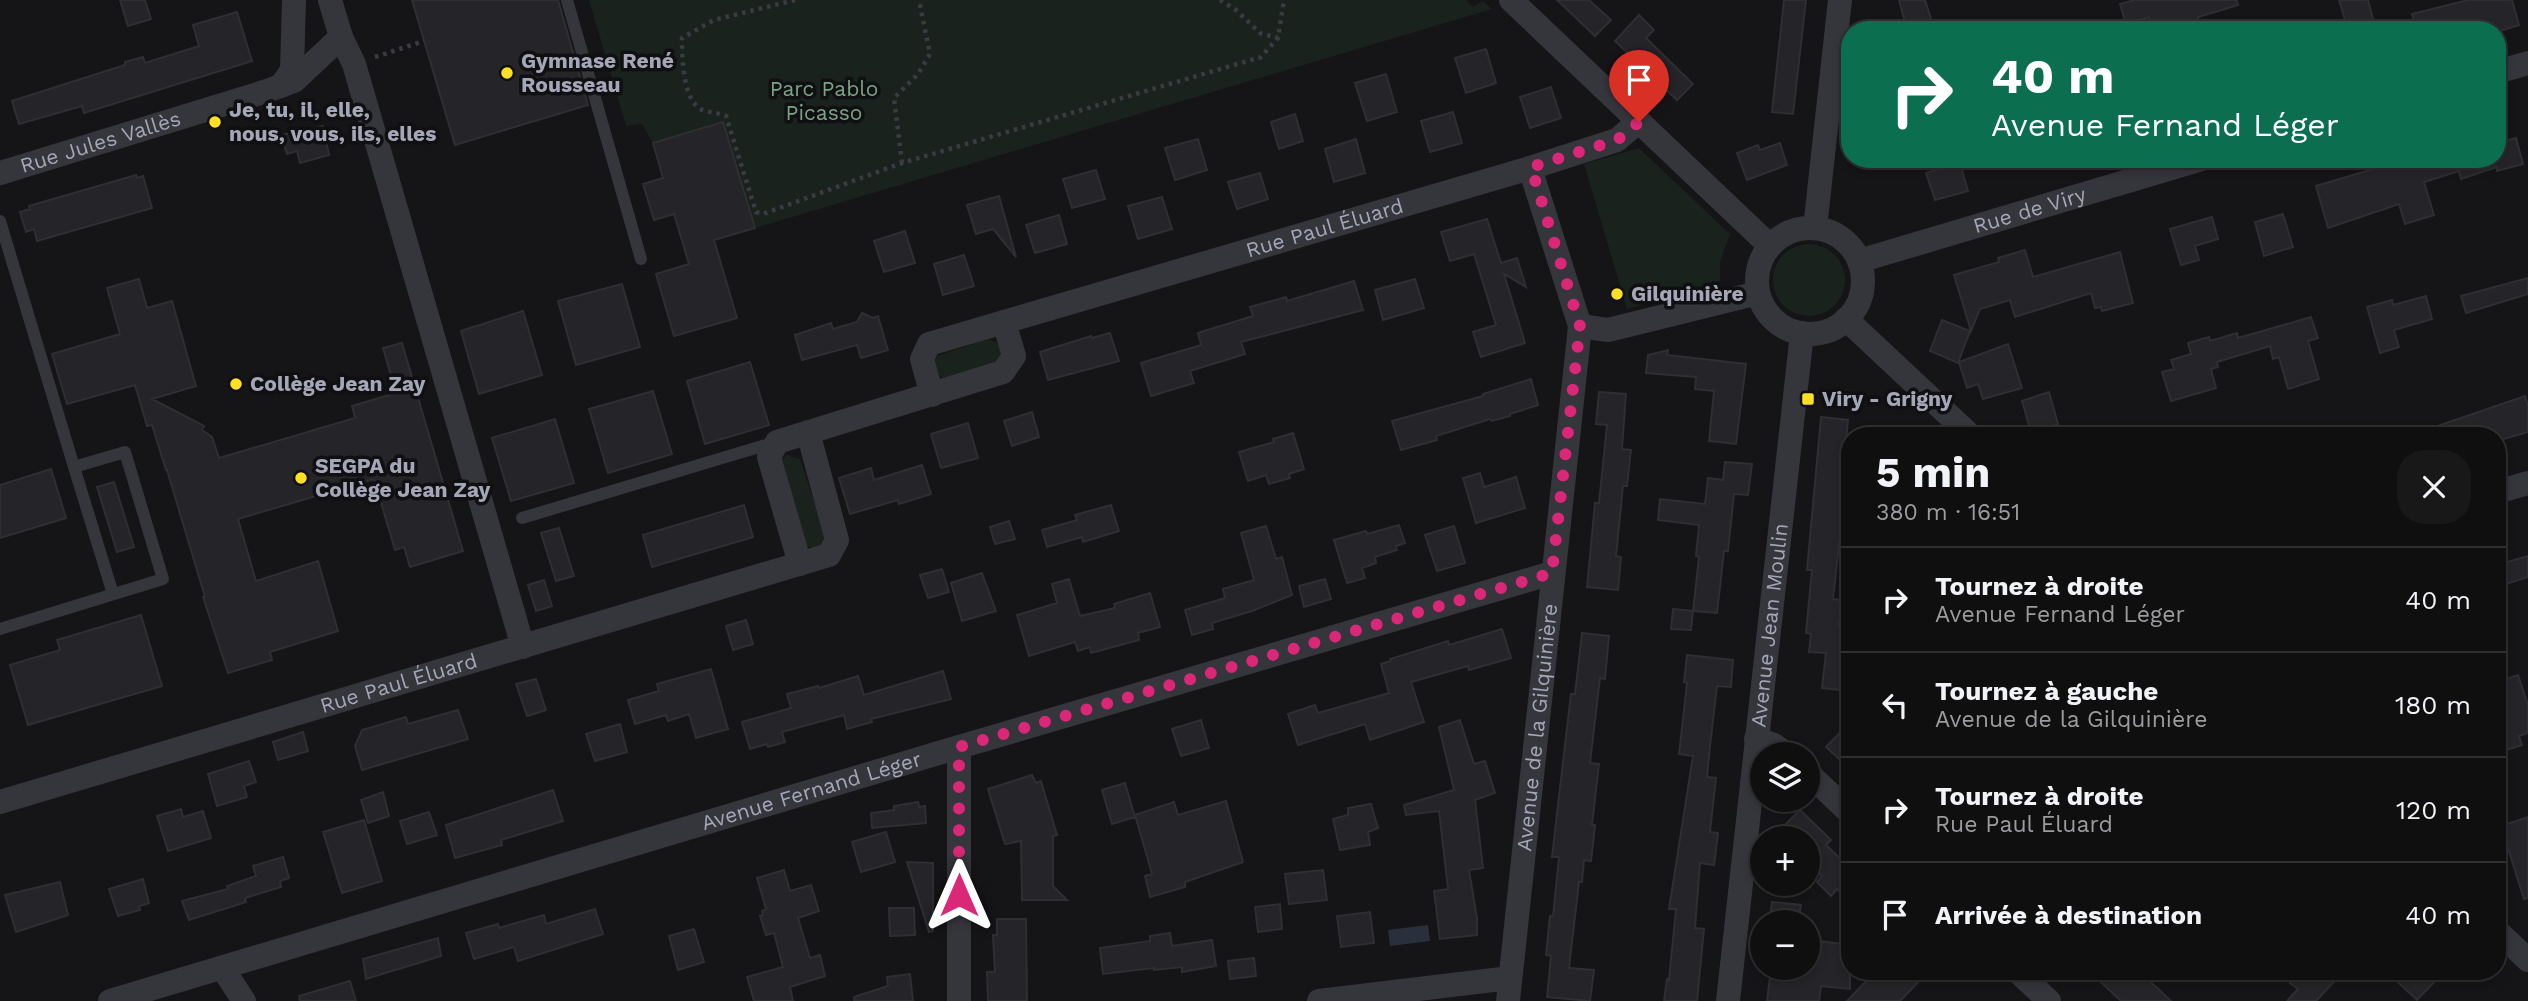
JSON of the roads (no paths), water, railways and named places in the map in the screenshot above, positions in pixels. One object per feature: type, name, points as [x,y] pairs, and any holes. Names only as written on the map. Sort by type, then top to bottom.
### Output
[{"type":"street","points":[[281,86],[292,70],[294,0]]},
{"type":"street","points":[[330,0],[341,37],[354,64],[523,647]]},
{"type":"street","points":[[1511,0],[1770,246]]},
{"type":"street","points":[[1815,228],[1840,0]]},
{"type":"street","name":"Rue Jules Vallès","points":[[0,173],[295,81],[341,37]]},
{"type":"street","points":[[2506,69],[2528,63]]},
{"type":"street","name":"Rue Paul Éluard","points":[[932,395],[922,359],[929,344],[1531,167],[1617,140],[1639,122]]},
{"type":"street","name":"Avenue de la Gilquinière","points":[[1509,990],[1580,326],[1531,167]]},
{"type":"street","name":"Rue de Viry","points":[[1859,261],[2172,168]]},
{"type":"street","points":[[1815,228],[1842,238],[1852,248],[1863,276],[1856,307],[1846,319],[1833,328],[1818,333],[1802,333],[1787,329],[1774,320],[1764,308],[1758,293],[1757,276],[1761,260],[1770,246],[1783,235],[1798,229],[1815,228]]},
{"type":"street","points":[[1580,326],[1608,330],[1758,293]]},
{"type":"street","points":[[1846,319],[1961,427]]},
{"type":"street","points":[[800,564],[769,457],[777,442],[1003,372],[1014,356],[1004,322]]},
{"type":"street","name":"Avenue Jean Moulin","points":[[1728,1001],[1802,333]]},
{"type":"street","name":"Rue Paul Éluard","points":[[0,802],[829,555],[837,540],[808,432]]},
{"type":"street","points":[[2506,489],[2528,483]]},
{"type":"street","name":"Avenue Fernand Léger","points":[[110,1001],[1552,573]]},
{"type":"street","points":[[1756,739],[1764,742]]},
{"type":"street","points":[[959,747],[959,1001]]},
{"type":"street","points":[[1820,784],[1841,804]]},
{"type":"street","points":[[2506,939],[2528,960]]},
{"type":"street","points":[[223,968],[244,1001]]},
{"type":"street","points":[[2027,980],[2049,1001]]},
{"type":"street","points":[[1319,1001],[1509,990]]},
{"type":"lane","points":[[567,0],[641,259]]},
{"type":"lane","points":[[0,221],[113,594]]},
{"type":"lane","points":[[522,519],[777,442]]},
{"type":"lane","points":[[0,629],[163,579],[125,452],[74,467]]},
{"type":"place","name":"Gymnase René Rousseau","points":[[507,73]]},
{"type":"place","name":"Je, tu, il, elle, nous, vous, ils, elles","points":[[215,122]]},
{"type":"place","name":"Gilquinière","points":[[1617,294]]},
{"type":"place","name":"Collège Jean Zay","points":[[236,384]]},
{"type":"place","name":"Viry - Grigny","points":[[1808,399]]},
{"type":"place","name":"SEGPA du Collège Jean Zay","points":[[301,478]]},
{"type":"park label","name":"Parc Pablo Picasso","points":[[824,101]]}]
